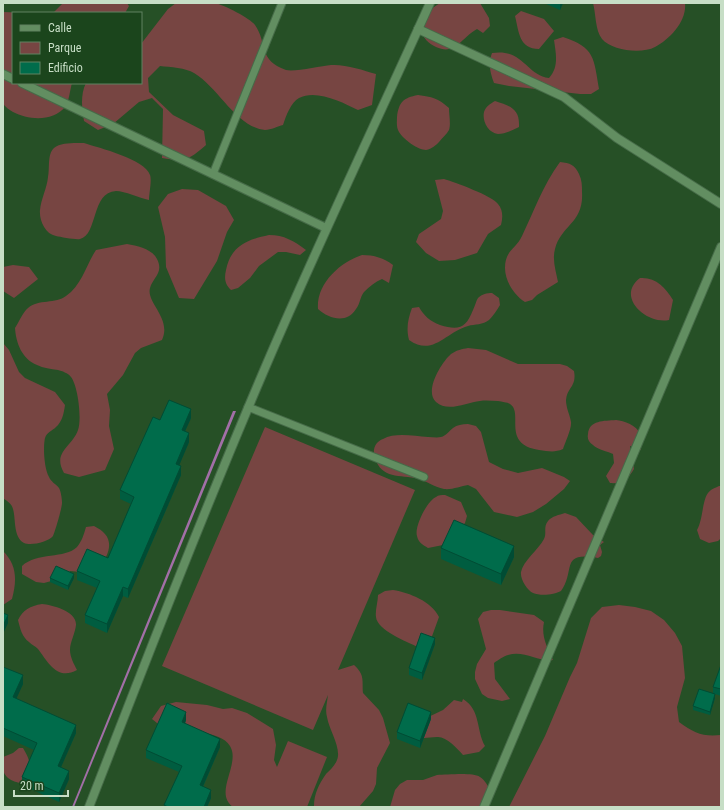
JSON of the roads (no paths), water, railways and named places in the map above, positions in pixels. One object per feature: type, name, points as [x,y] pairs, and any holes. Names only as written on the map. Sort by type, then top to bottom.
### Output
[{"type":"street","points":[[89,807],[188,552],[248,407],[326,228],[430,3]]},
{"type":"street","points":[[418,29],[564,97],[617,138],[721,204]]},
{"type":"street","points":[[3,74],[12,78]]},
{"type":"street","points":[[24,84],[326,228]]},
{"type":"street","points":[[484,807],[721,247]]},
{"type":"lane","points":[[213,174],[282,3]]},
{"type":"lane","points":[[248,407],[424,478]]}]
